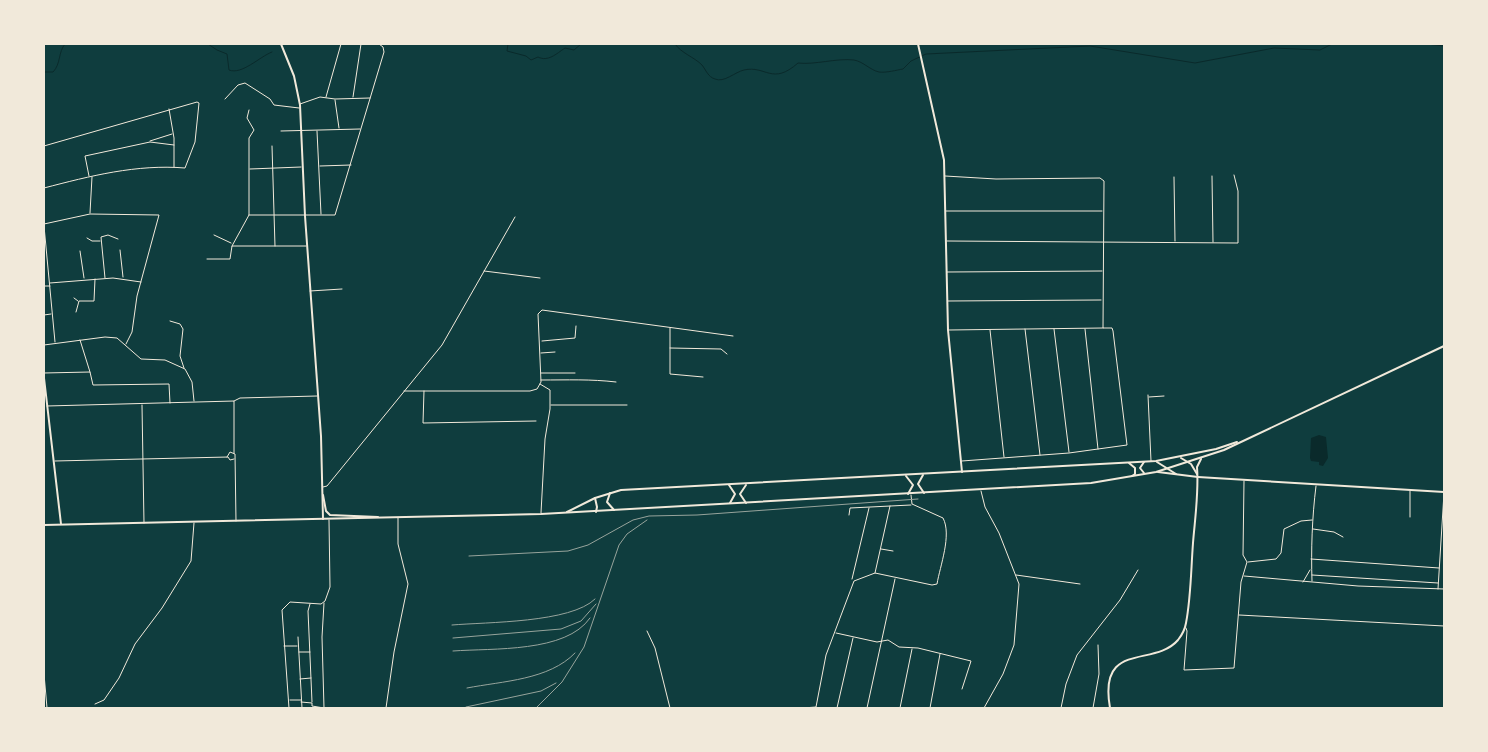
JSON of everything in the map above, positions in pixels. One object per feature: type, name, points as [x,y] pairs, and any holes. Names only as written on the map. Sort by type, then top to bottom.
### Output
[{"type":"main road","points":[[281,44],[292,71],[300,106],[305,216],[318,396],[323,519]]},
{"type":"main road","points":[[918,44],[940,135],[945,176],[948,330],[962,472]]},
{"type":"main road","points":[[44,525],[596,512],[1071,485],[1156,472],[1202,458],[1444,346]]},
{"type":"main road","points":[[44,378],[62,525]]},
{"type":"main road","points":[[565,513],[614,491],[1151,462],[1179,458],[1243,440]]},
{"type":"main road","points":[[1179,458],[1188,462],[1195,469],[1198,477]]},
{"type":"main road","points":[[1110,708],[1110,682],[1116,668],[1129,659],[1170,646],[1178,640],[1185,628],[1198,463],[1202,458]]},
{"type":"main road","points":[[1156,461],[1176,474]]},
{"type":"main road","points":[[1144,462],[1140,468],[1146,474]]},
{"type":"main road","points":[[1128,463],[1134,466],[1136,470],[1130,477]]},
{"type":"main road","points":[[1156,472],[1198,477],[1444,492]]},
{"type":"main road","points":[[926,475],[920,478],[918,484],[920,491],[926,494]]},
{"type":"main road","points":[[904,476],[910,479],[913,485],[911,491],[906,495]]},
{"type":"main road","points":[[748,484],[742,487],[740,494],[742,500],[748,503]]},
{"type":"main road","points":[[727,485],[732,488],[735,494],[733,500],[728,504]]},
{"type":"main road","points":[[614,491],[607,500],[610,508],[615,510]]},
{"type":"main road","points":[[323,495],[326,511],[329,514],[380,518]]},
{"type":"main road","points":[[595,498],[596,512]]},
{"type":"street","points":[[326,97],[341,44]]},
{"type":"street","points":[[353,98],[361,44]]},
{"type":"street","points":[[249,215],[335,215],[384,52],[383,47],[379,44]]},
{"type":"street","points":[[225,99],[238,85],[245,83],[265,96],[274,105],[300,106],[326,97],[335,100],[370,98]]},
{"type":"street","points":[[335,100],[339,128]]},
{"type":"street","points":[[44,188],[90,176],[128,169],[185,168],[190,158],[198,124],[197,102],[44,147],[44,188],[44,201]]},
{"type":"street","points":[[168,109],[173,134],[174,167]]},
{"type":"street","points":[[207,259],[230,258],[232,244],[249,215],[249,138],[254,130],[247,118],[249,110]]},
{"type":"street","points":[[281,131],[317,131],[339,128],[361,129]]},
{"type":"street","points":[[317,131],[321,215]]},
{"type":"street","points":[[150,142],[152,139],[173,134]]},
{"type":"street","points":[[90,214],[90,176],[85,156],[150,142],[174,145]]},
{"type":"street","points":[[272,146],[275,247]]},
{"type":"street","points":[[319,166],[351,165]]},
{"type":"street","points":[[249,169],[302,167]]},
{"type":"street","points":[[945,176],[996,179],[1067,177],[1102,179],[1103,328]]},
{"type":"street","points":[[1212,176],[1213,242]]},
{"type":"street","points":[[946,241],[1238,243],[1238,192],[1234,176]]},
{"type":"street","points":[[1174,177],[1175,242]]},
{"type":"street","points":[[946,211],[1103,211]]},
{"type":"street","points":[[55,342],[44,225],[90,214],[159,215],[141,282],[134,324],[126,344]]},
{"type":"street","points":[[323,487],[327,486],[442,345],[515,217]]},
{"type":"street","points":[[214,235],[232,244],[275,247],[307,246]]},
{"type":"street","points":[[105,278],[102,236],[118,239]]},
{"type":"street","points":[[88,238],[92,241],[101,241]]},
{"type":"street","points":[[120,250],[123,278]]},
{"type":"street","points":[[80,251],[84,279]]},
{"type":"street","points":[[484,271],[540,278]]},
{"type":"street","points":[[946,272],[1103,271]]},
{"type":"street","points":[[44,286],[84,279],[105,278],[123,278],[141,282]]},
{"type":"street","points":[[74,298],[79,301],[94,301],[95,279]]},
{"type":"street","points":[[310,291],[342,289]]},
{"type":"street","points":[[947,301],[1102,300]]},
{"type":"street","points":[[76,312],[79,301]]},
{"type":"street","points":[[404,391],[537,389],[540,384],[541,373],[538,314],[542,310],[733,336]]},
{"type":"street","points":[[44,315],[52,314]]},
{"type":"street","points":[[170,321],[180,324],[183,329],[180,356],[191,378],[194,402]]},
{"type":"street","points":[[540,341],[576,338],[576,326]]},
{"type":"street","points":[[670,328],[670,374],[703,377]]},
{"type":"street","points":[[1054,328],[1069,453]]},
{"type":"street","points":[[1084,328],[1098,449]]},
{"type":"street","points":[[948,330],[1112,328],[1114,331],[1127,445],[1069,453],[961,461]]},
{"type":"street","points":[[990,329],[1004,458]]},
{"type":"street","points":[[1025,329],[1040,455]]},
{"type":"street","points":[[44,345],[55,342],[109,337],[126,344],[141,359],[165,360],[185,369]]},
{"type":"street","points":[[80,340],[93,384],[169,384],[170,403]]},
{"type":"street","points":[[670,348],[721,349],[728,354]]},
{"type":"street","points":[[540,353],[555,352]]},
{"type":"street","points":[[44,374],[90,372]]},
{"type":"street","points":[[541,373],[575,372]]},
{"type":"street","points":[[540,380],[593,378],[616,382]]},
{"type":"street","points":[[540,384],[550,390],[551,405],[545,439],[541,514]]},
{"type":"street","points":[[424,391],[424,423],[536,421]]},
{"type":"street","points":[[47,406],[234,401],[240,398],[318,396]]},
{"type":"street","points":[[1151,462],[1148,396],[1164,396]]},
{"type":"street","points":[[234,401],[236,521]]},
{"type":"street","points":[[142,404],[144,523]]},
{"type":"street","points":[[551,405],[627,405]]},
{"type":"street","points":[[228,457],[230,452],[234,453]]},
{"type":"street","points":[[54,461],[228,457],[230,460],[234,459]]},
{"type":"street","points":[[1185,628],[1188,631],[1184,670],[1233,669],[1243,576],[1247,562],[1243,555],[1244,480]]},
{"type":"street","points":[[1312,583],[1310,570],[1312,520],[1316,485]]},
{"type":"street","points":[[981,490],[985,507],[999,533],[1019,584],[1016,634],[1003,674],[984,708]]},
{"type":"street","points":[[1410,491],[1410,517]]},
{"type":"street","points":[[1438,589],[1444,492]]},
{"type":"street","points":[[911,495],[912,504]]},
{"type":"street","points":[[803,708],[817,708],[826,656],[854,581],[875,574],[932,585],[937,584],[946,536],[945,522],[940,516],[912,504],[850,508],[849,515]]},
{"type":"street","points":[[875,574],[890,506]]},
{"type":"street","points":[[852,579],[869,508]]},
{"type":"street","points":[[386,708],[394,652],[408,584],[398,544],[398,518]]},
{"type":"street","points":[[288,700],[301,701],[324,708],[322,636],[324,602],[330,587],[328,519]]},
{"type":"street","points":[[1247,562],[1273,560],[1281,553],[1284,529],[1301,521],[1312,520]]},
{"type":"street","points":[[95,704],[104,700],[119,678],[136,644],[192,561],[194,522]]},
{"type":"street","points":[[1313,529],[1334,532],[1343,537]]},
{"type":"street","points":[[880,548],[893,550]]},
{"type":"street","points":[[1311,559],[1438,568]]},
{"type":"street","points":[[1061,708],[1068,675],[1076,655],[1120,600],[1138,570]]},
{"type":"street","points":[[1302,582],[1310,570]]},
{"type":"street","points":[[1015,575],[1080,584]]},
{"type":"street","points":[[1312,575],[1438,583]]},
{"type":"street","points":[[1243,576],[1312,583],[1444,589]]},
{"type":"street","points":[[866,708],[896,578]]},
{"type":"street","points":[[289,708],[281,612],[284,606],[290,602],[324,602]]},
{"type":"street","points":[[310,603],[308,612],[312,678],[312,705],[310,708]]},
{"type":"street","points":[[1239,615],[1444,626]]},
{"type":"street","points":[[647,631],[655,648],[670,708]]},
{"type":"street","points":[[836,633],[882,641],[888,640],[900,647],[940,653],[971,661],[962,689]]},
{"type":"street","points":[[298,637],[301,701],[303,708]]},
{"type":"street","points":[[837,708],[853,637]]},
{"type":"street","points":[[1093,708],[1099,674],[1098,645]]},
{"type":"street","points":[[283,646],[298,646]]},
{"type":"street","points":[[900,708],[912,648]]},
{"type":"street","points":[[298,652],[311,652]]},
{"type":"street","points":[[930,708],[940,653]]},
{"type":"street","points":[[44,674],[47,708]]},
{"type":"street","points":[[300,679],[312,678]]},
{"type":"water","points":[[1319,435],[1326,437],[1328,458],[1323,466],[1319,465],[1319,462],[1311,461],[1310,458],[1311,438]]},
{"type":"waterway","points":[[44,72],[53,72],[56,69],[65,44]]},
{"type":"waterway","points":[[208,44],[227,54],[229,70],[234,71],[245,68],[272,52]]},
{"type":"waterway","points":[[508,44],[507,51],[526,56],[531,60],[538,57],[549,58],[565,48],[574,50],[581,44]]},
{"type":"waterway","points":[[675,44],[702,65],[711,77],[718,80],[744,70],[752,69],[775,74],[789,70],[798,63],[840,60],[854,60],[876,71],[888,72],[903,69],[911,61],[926,54],[1090,46],[1195,63],[1274,48],[1320,50],[1332,44]]},
{"type":"waterway","points":[[1357,44],[1378,44]]},
{"type":"waterway","points":[[1426,44],[1444,46]]},
{"type":"railway","points":[[469,556],[568,551],[588,545],[633,520],[649,516],[697,515],[918,499]]},
{"type":"railway","points":[[536,708],[562,682],[584,647],[619,545],[627,534],[647,520]]},
{"type":"railway","points":[[452,625],[548,617],[583,607],[595,599]]},
{"type":"railway","points":[[453,638],[561,629],[581,621],[596,604]]},
{"type":"railway","points":[[453,651],[508,648],[547,643],[579,629],[590,618]]},
{"type":"railway","points":[[467,688],[539,674],[552,669],[575,653]]},
{"type":"railway","points":[[466,707],[541,691],[556,683]]}]
